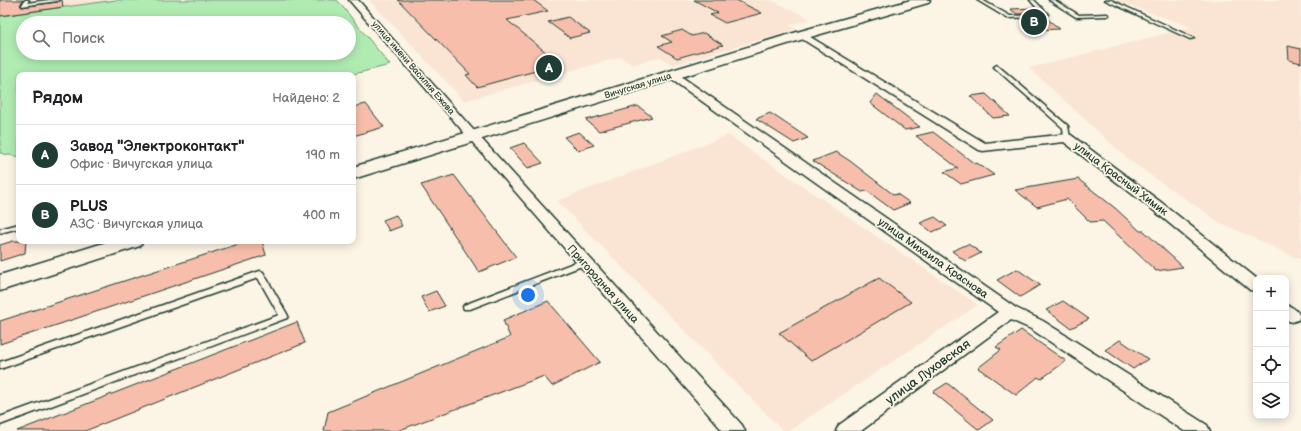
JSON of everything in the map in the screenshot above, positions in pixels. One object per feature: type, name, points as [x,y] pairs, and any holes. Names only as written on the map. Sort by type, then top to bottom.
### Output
[{"type":"main road","name":"Вичугская улица","points":[[356,172],[802,35],[924,0]]},
{"type":"main road","points":[[0,283],[124,244]]},
{"type":"street","name":"улица имени Василия Ежова","points":[[353,0],[472,136]]},
{"type":"street","name":"улица Красный Химик","points":[[802,35],[983,147],[1067,138],[1157,206],[1253,284]]},
{"type":"street","name":"улица Михаила Краснова","points":[[672,75],[1010,312],[1037,326],[1200,431]]},
{"type":"street","name":"Пригородная улица","points":[[472,136],[735,431]]},
{"type":"street","name":"улица Луховская","points":[[846,431],[1010,312]]},
{"type":"lane","points":[[27,0],[24,4],[57,0]]},
{"type":"lane","points":[[979,0],[1009,17],[1045,16],[1046,14],[1032,0]]},
{"type":"lane","points":[[1051,0],[1078,16],[1107,16]]},
{"type":"lane","points":[[1107,0],[1192,38]]},
{"type":"lane","points":[[997,67],[1066,127],[1067,138]]},
{"type":"lane","points":[[0,231],[16,227]]},
{"type":"lane","points":[[467,307],[584,262]]},
{"type":"lane","points":[[0,366],[260,274],[284,316],[0,421]]},
{"type":"shaded area","points":[[0,0],[116,0],[0,16]]},
{"type":"shaded area","points":[[369,0],[771,0],[811,19],[790,25],[796,29],[673,65],[660,57],[632,65],[621,57],[464,101]]},
{"type":"shaded area","points":[[1114,0],[1301,0],[1301,260],[1219,222],[1130,161],[1029,68],[1191,27]]},
{"type":"shaded area","points":[[728,135],[978,305],[788,431],[783,431],[557,201]]},
{"type":"green space","points":[[116,0],[337,0],[350,16],[16,16],[16,60],[356,60],[356,23],[390,65],[356,74],[356,72],[16,72],[16,156],[0,153],[0,16]]},
{"type":"building","points":[[0,0],[23,0],[20,5],[22,7],[62,0],[63,7],[0,16]]},
{"type":"building","points":[[398,0],[533,0],[548,11],[507,20],[548,54],[552,53],[565,63],[477,87],[466,75],[470,74]]},
{"type":"building","points":[[694,0],[736,0],[762,13],[725,23],[710,15],[718,13]]},
{"type":"building","points":[[1034,8],[1040,14],[1017,14],[1010,9]]},
{"type":"building","points":[[568,17],[590,33],[570,38],[548,22]]},
{"type":"building","points":[[1046,18],[1060,29],[1037,30],[1023,19]]},
{"type":"building","points":[[682,30],[692,36],[704,33],[723,45],[677,58],[658,46],[672,42],[662,36]]},
{"type":"building","points":[[1288,46],[1301,49],[1301,63],[1289,60]]},
{"type":"building","points":[[877,94],[920,127],[905,130],[870,103]]},
{"type":"building","points":[[986,94],[1010,116],[993,118],[970,96]]},
{"type":"building","points":[[366,104],[384,127],[356,135],[356,106]]},
{"type":"building","points":[[638,106],[652,117],[599,131],[586,120]]},
{"type":"building","points":[[770,113],[808,138],[794,143],[756,119]]},
{"type":"building","points":[[579,132],[594,145],[578,151],[564,137]]},
{"type":"building","points":[[933,132],[975,164],[977,163],[994,175],[961,184],[944,172],[958,168],[916,136]]},
{"type":"building","points":[[524,143],[543,163],[528,168],[510,148]]},
{"type":"building","points":[[836,152],[894,195],[897,194],[910,203],[893,210],[867,191],[862,192],[813,161]]},
{"type":"building","points":[[454,175],[516,257],[479,272],[421,185]]},
{"type":"building","points":[[1078,179],[1115,208],[1140,231],[1144,231],[1183,267],[1156,271],[1103,221],[1090,222],[1067,199],[1037,207],[1015,190]]},
{"type":"building","points":[[396,215],[402,226],[389,231],[383,220]]},
{"type":"building","points":[[935,217],[947,226],[932,232],[920,223]]},
{"type":"building","points":[[13,241],[16,241],[16,244],[26,244],[25,253],[0,261],[0,245]]},
{"type":"building","points":[[239,244],[263,244],[266,255],[0,344],[0,321]]},
{"type":"building","points":[[968,244],[981,253],[965,261],[952,251]]},
{"type":"building","points":[[1017,269],[1040,285],[1020,297],[997,280]]},
{"type":"building","points":[[879,278],[911,302],[811,361],[779,333]]},
{"type":"building","points":[[436,291],[445,306],[429,312],[421,297]]},
{"type":"building","points":[[548,301],[600,362],[552,386],[544,376],[397,431],[324,431],[328,412],[510,337],[503,320]]},
{"type":"building","points":[[1063,301],[1089,319],[1071,328],[1046,310]]},
{"type":"building","points":[[297,322],[305,343],[85,431],[17,431]]},
{"type":"building","points":[[1021,330],[1066,361],[1041,379],[1038,377],[1016,395],[978,368],[1001,350],[996,347]]},
{"type":"building","points":[[1120,340],[1148,359],[1133,369],[1105,350]]},
{"type":"building","points":[[947,383],[993,420],[979,430],[933,392]]},
{"type":"place","name":"PLUS","points":[[1034,22]]},
{"type":"place","name":"Завод \"Электроконтакт\"","points":[[549,68]]}]
